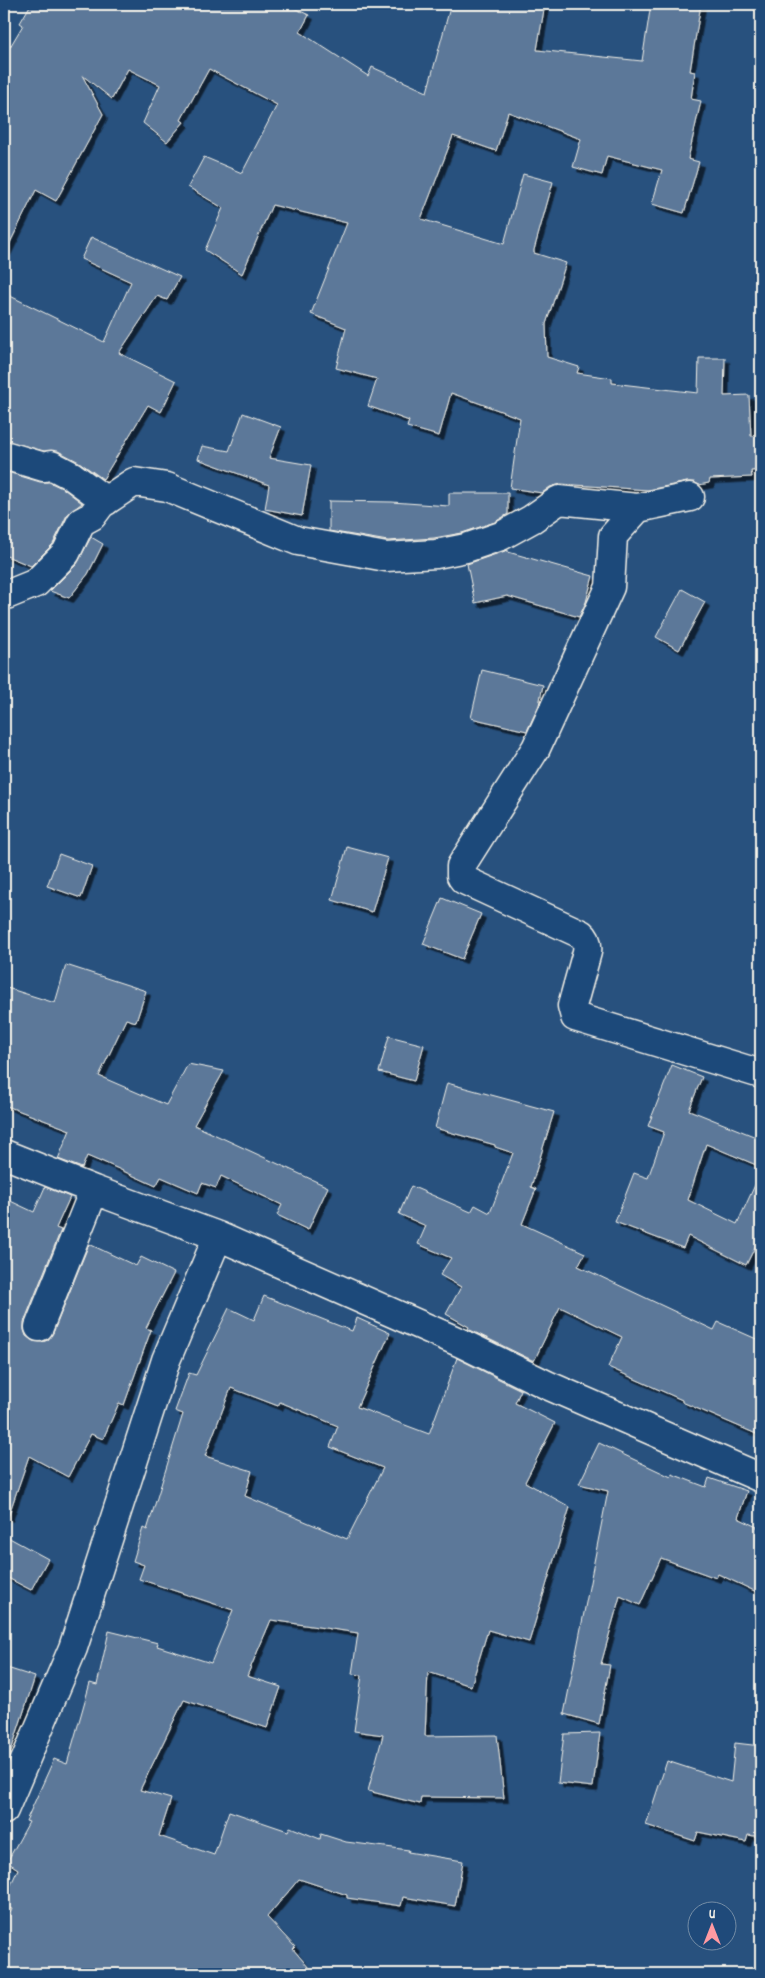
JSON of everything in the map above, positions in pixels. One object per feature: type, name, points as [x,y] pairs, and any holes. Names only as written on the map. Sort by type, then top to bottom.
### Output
[{"type":"street","points":[[4,455],[44,466],[51,465],[72,476],[106,501]]},
{"type":"street","points":[[4,596],[36,583],[66,553],[80,522],[92,516],[106,501],[134,482],[167,487],[298,541],[386,557],[436,554],[466,548],[501,536],[532,519],[559,500],[638,508],[690,497]]},
{"type":"street","points":[[638,508],[613,536],[610,588],[536,748],[461,866],[460,876],[464,880],[581,934],[585,938],[588,945],[587,952],[572,1006],[575,1018],[761,1074]]},
{"type":"street","points":[[4,1154],[218,1236],[460,1343],[547,1385],[761,1478]]},
{"type":"street","points":[[39,1326],[94,1190]]},
{"type":"street","points":[[4,1810],[73,1648],[166,1360],[218,1236]]},
{"type":"building","points":[[31,4],[285,4],[309,15],[300,32],[368,76],[372,67],[427,92],[451,4],[545,4],[537,50],[642,61],[651,4],[701,4],[690,71],[695,72],[691,99],[701,101],[688,159],[699,162],[684,213],[652,204],[662,170],[607,156],[602,175],[573,167],[581,139],[508,112],[496,151],[453,136],[421,219],[504,244],[523,174],[553,182],[534,250],[534,253],[566,263],[546,324],[547,357],[579,367],[577,373],[612,378],[612,383],[698,393],[699,358],[725,358],[724,396],[749,395],[751,436],[761,436],[761,470],[751,471],[752,477],[710,479],[709,483],[699,485],[694,482],[687,482],[648,490],[561,484],[550,487],[542,493],[510,488],[520,418],[451,393],[439,436],[407,427],[409,421],[368,406],[377,379],[336,368],[346,328],[311,314],[347,223],[272,205],[242,274],[205,250],[223,208],[188,187],[204,157],[242,173],[277,105],[209,69],[181,120],[184,122],[167,142],[143,123],[160,85],[128,69],[112,99],[82,75],[103,114],[56,201],[36,190],[4,255],[4,57],[23,25],[20,23]]},
{"type":"building","points":[[91,237],[180,277],[167,300],[157,296],[119,353],[176,381],[161,412],[148,405],[103,479],[79,462],[58,451],[44,451],[4,440],[4,293],[104,342],[131,282],[81,259]]},
{"type":"building","points":[[243,413],[281,427],[269,458],[311,465],[302,516],[265,509],[269,485],[198,459],[202,446],[229,451]]},
{"type":"building","points":[[4,471],[40,482],[49,482],[64,489],[82,503],[67,515],[53,544],[31,566],[4,555]]},
{"type":"building","points":[[449,493],[508,493],[508,514],[495,522],[462,533],[434,538],[388,541],[329,531],[329,501],[392,502],[449,506]]},
{"type":"building","points":[[91,537],[103,544],[88,574],[69,598],[50,591],[77,564]]},
{"type":"building","points":[[508,550],[508,552],[593,576],[586,602],[579,617],[507,596],[475,603],[467,564]]},
{"type":"building","points":[[682,589],[705,602],[679,650],[656,637]]},
{"type":"building","points":[[482,670],[543,685],[539,705],[527,731],[471,718]]},
{"type":"building","points":[[347,847],[388,858],[372,912],[332,900]]},
{"type":"building","points":[[59,854],[92,866],[81,898],[47,886]]},
{"type":"building","points":[[442,898],[481,914],[462,959],[423,944]]},
{"type":"building","points":[[66,965],[146,991],[136,1022],[126,1019],[99,1076],[166,1105],[188,1064],[224,1071],[194,1125],[328,1187],[308,1230],[277,1215],[282,1205],[221,1176],[216,1188],[202,1183],[198,1193],[161,1177],[156,1186],[87,1156],[82,1168],[58,1159],[70,1130],[4,1105],[4,987],[55,1003]]},
{"type":"building","points":[[389,1036],[424,1045],[414,1081],[379,1072]]},
{"type":"building","points":[[672,1065],[702,1077],[689,1110],[761,1139],[761,1167],[706,1144],[688,1200],[737,1224],[761,1172],[761,1235],[746,1265],[688,1236],[683,1248],[615,1222],[634,1173],[648,1178],[664,1132],[648,1126]]},
{"type":"building","points":[[447,1083],[554,1112],[531,1187],[536,1189],[522,1224],[585,1253],[578,1266],[714,1330],[718,1322],[761,1341],[761,1436],[608,1367],[622,1337],[560,1307],[534,1361],[468,1329],[469,1327],[446,1314],[461,1287],[440,1275],[451,1258],[418,1244],[426,1226],[399,1214],[411,1186],[471,1212],[475,1205],[490,1213],[513,1153],[495,1147],[495,1145],[435,1128]]},
{"type":"building","points":[[45,1187],[70,1197],[56,1228],[61,1230],[24,1322],[26,1336],[33,1341],[42,1342],[48,1340],[53,1333],[89,1244],[136,1266],[141,1257],[174,1273],[146,1328],[151,1330],[124,1405],[119,1403],[103,1439],[91,1434],[68,1477],[29,1456],[8,1517],[4,1516],[4,1198],[34,1212]]},
{"type":"building","points":[[264,1296],[352,1331],[357,1318],[390,1333],[357,1407],[429,1434],[457,1358],[521,1390],[515,1403],[555,1423],[525,1482],[570,1507],[529,1642],[488,1630],[471,1686],[428,1672],[425,1736],[497,1735],[504,1798],[421,1797],[420,1804],[368,1791],[383,1735],[354,1731],[362,1675],[352,1674],[358,1633],[271,1620],[247,1676],[281,1687],[267,1728],[184,1700],[140,1790],[171,1799],[159,1836],[214,1855],[229,1811],[288,1831],[290,1827],[320,1839],[321,1834],[346,1842],[409,1850],[408,1852],[463,1861],[455,1906],[403,1897],[401,1906],[347,1898],[347,1895],[299,1879],[267,1917],[295,1947],[293,1949],[314,1974],[23,1974],[4,1965],[4,1927],[12,1909],[4,1906],[4,1900],[18,1869],[7,1862],[29,1822],[26,1821],[54,1759],[67,1764],[90,1683],[97,1685],[109,1631],[158,1643],[157,1646],[211,1663],[233,1610],[139,1579],[144,1565],[133,1561],[143,1528],[147,1530],[183,1414],[175,1411],[189,1373],[196,1375],[229,1308],[254,1320]],"holes":[[[231,1388],[278,1406],[280,1402],[338,1426],[330,1447],[383,1468],[347,1539],[245,1496],[252,1471],[205,1456]]]},
{"type":"building","points":[[599,1443],[671,1477],[672,1474],[706,1487],[709,1478],[747,1491],[738,1518],[761,1529],[761,1594],[718,1574],[716,1578],[661,1558],[640,1605],[620,1596],[601,1664],[610,1665],[599,1724],[564,1714],[608,1491],[579,1484]]},
{"type":"building","points":[[4,1535],[48,1559],[31,1590],[4,1576]]},
{"type":"building","points":[[4,1667],[35,1677],[9,1757],[4,1756]]},
{"type":"building","points":[[600,1733],[593,1787],[558,1783],[564,1734]]},
{"type":"building","points":[[735,1743],[761,1746],[761,1837],[748,1835],[746,1842],[698,1832],[695,1841],[646,1825],[667,1761],[731,1782]]}]
